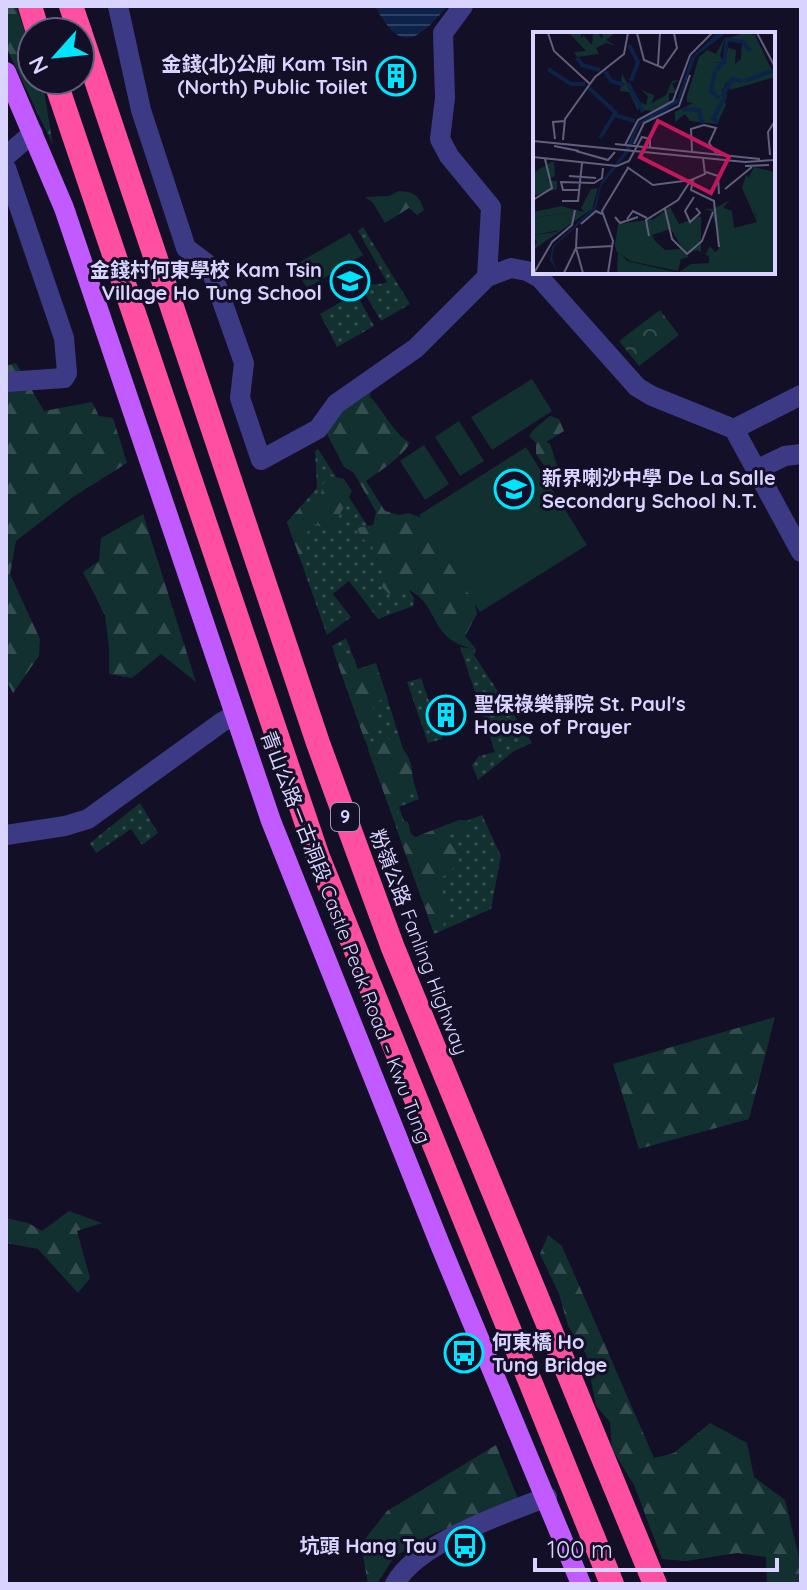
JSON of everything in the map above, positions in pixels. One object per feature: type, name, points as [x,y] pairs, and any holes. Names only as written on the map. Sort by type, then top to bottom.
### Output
[{"type":"highway","name":"粉嶺公路 Fanling Highway","points":[[96,80],[313,729],[393,948],[655,1584]]},
{"type":"highway","name":"9","points":[[60,96],[318,857],[612,1584]]},
{"type":"main road","name":"青山公路－古洞段 Castle Peak Road – Kwu Tung","points":[[6,72],[67,218],[271,821],[441,1247],[581,1584]]},
{"type":"street","points":[[118,6],[141,110],[186,248],[211,270],[244,363],[240,398],[261,460],[318,429],[336,404],[416,348],[487,277],[511,268],[540,278],[637,387],[734,429],[801,552]]},
{"type":"street","points":[[463,6],[443,33],[445,98],[440,139],[449,156],[491,207],[487,277]]},
{"type":"street","points":[[6,156],[33,133]]},
{"type":"street","points":[[6,168],[64,338],[67,373],[64,378],[55,380],[6,382]]},
{"type":"street","points":[[734,429],[801,395]]},
{"type":"street","points":[[758,469],[785,456],[801,454]]},
{"type":"street","points":[[6,835],[65,826],[88,819],[235,715]]},
{"type":"street","points":[[395,1584],[414,1560],[435,1545],[547,1497]]},
{"type":"green space","points":[[6,6],[16,6],[19,16],[16,16],[16,68],[6,47]]},
{"type":"green space","points":[[30,96],[45,96],[53,145]]},
{"type":"green space","points":[[399,191],[415,195],[424,210],[417,215],[409,208],[385,223],[373,203],[365,197],[389,196]]},
{"type":"green space","points":[[363,227],[410,304],[381,321],[361,287],[387,282],[358,231]]},
{"type":"green space","points":[[350,233],[363,255],[307,288],[293,266]]},
{"type":"green space","points":[[356,293],[374,326],[337,347],[320,314]]},
{"type":"green space","points":[[660,310],[679,335],[639,366],[619,341]]},
{"type":"green space","points":[[16,363],[44,411],[92,402],[99,416],[113,418],[127,463],[73,497],[16,541],[10,574],[40,639],[39,656],[13,693],[6,680],[6,366]]},
{"type":"green space","points":[[532,379],[552,411],[492,450],[471,417]]},
{"type":"green space","points":[[362,391],[371,391],[370,397],[398,433],[410,443],[396,459],[366,481],[385,511],[399,515],[409,513],[431,522],[471,584],[477,614],[465,636],[476,649],[449,638],[418,596],[407,589],[396,601],[382,587],[385,573],[374,560],[372,543],[362,539],[357,528],[373,525],[376,512],[354,473],[344,467],[326,432]]},
{"type":"green space","points":[[550,416],[559,419],[564,431],[546,442],[550,444],[558,468],[550,474],[536,454],[536,443],[529,436]]},
{"type":"green space","points":[[459,421],[484,461],[460,476],[435,437]]},
{"type":"green space","points":[[424,445],[449,484],[425,500],[400,461]]},
{"type":"green space","points":[[526,447],[587,545],[480,612],[419,515]]},
{"type":"green space","points":[[318,449],[414,598],[413,606],[378,619],[349,581],[333,594],[351,617],[327,635],[287,522],[317,488],[315,451]]},
{"type":"green space","points":[[330,476],[344,479],[352,491],[331,532],[315,524],[304,536],[308,554],[301,561],[287,522],[301,507],[320,500],[323,484]]},
{"type":"green space","points":[[143,514],[196,682],[161,654],[132,678],[109,674],[105,615],[83,572],[99,561],[101,538]]},
{"type":"green space","points":[[346,638],[358,669],[376,663],[419,799],[399,807],[411,841],[482,815],[501,856],[491,909],[434,934],[332,646]]},
{"type":"green space","points":[[460,647],[476,649],[474,655],[532,743],[514,751],[478,780],[472,765],[479,756],[495,752]]},
{"type":"green space","points":[[341,649],[350,665],[359,671],[364,667],[379,673],[387,697],[373,704],[375,733],[365,741],[334,653]]},
{"type":"green space","points":[[421,678],[442,739],[428,743],[407,682]]},
{"type":"green space","points":[[381,735],[399,745],[411,764],[413,792],[401,803],[394,820],[368,750]]},
{"type":"green space","points":[[140,803],[158,833],[142,845],[131,829],[96,853],[90,843]]},
{"type":"green space","points":[[459,820],[468,820],[468,823],[458,832],[443,838],[459,853],[459,862],[447,875],[439,878],[449,917],[440,929],[432,927],[397,830],[404,821],[408,822],[415,837]]},
{"type":"green space","points":[[775,1017],[749,1119],[639,1149],[613,1064]]},
{"type":"green space","points":[[69,1211],[102,1223],[77,1231],[90,1278],[78,1293],[38,1249],[6,1243],[6,1218],[28,1223],[42,1231]]},
{"type":"green space","points":[[548,1235],[562,1246],[654,1458],[674,1453],[710,1423],[747,1443],[754,1477],[785,1500],[801,1565],[801,1584],[767,1584],[766,1557],[737,1553],[686,1561],[662,1559],[634,1485],[612,1449],[610,1422],[596,1406],[586,1354],[568,1326],[559,1294],[540,1254]]},
{"type":"green space","points":[[496,1445],[519,1501],[430,1535],[394,1557],[377,1584],[368,1584],[361,1544],[387,1511]]},
{"type":"water","points":[[375,6],[448,6],[427,27],[410,38],[393,32]]},
{"type":"place","name":"金錢(北)公廁 Kam Tsin (North) Public Toilet","points":[[396,76]]},
{"type":"place","name":"金錢村何東學校 Kam Tsin Village Ho Tung School","points":[[350,281]]},
{"type":"place","name":"新界喇沙中學 De La Salle Secondary School N.T.","points":[[514,489]]},
{"type":"place","name":"聖保祿樂靜院 St. Paul's House of Prayer","points":[[446,715]]},
{"type":"place","name":"何東橋 Ho Tung Bridge","points":[[464,1353]]},
{"type":"place","name":"坑頭 Hang Tau","points":[[465,1546]]}]
